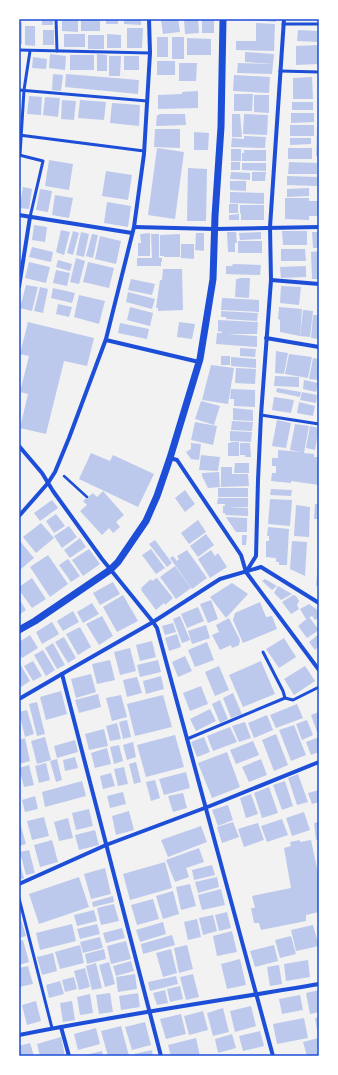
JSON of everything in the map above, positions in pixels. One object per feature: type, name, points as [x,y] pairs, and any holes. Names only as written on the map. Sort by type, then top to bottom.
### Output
[{"type":"street","points":[[19,516],[48,483],[55,472],[106,340],[134,227],[144,151],[150,53],[149,19]]},
{"type":"street","points":[[19,630],[35,621],[110,570],[118,562],[146,521],[157,496],[170,458],[199,362],[213,279],[221,127],[223,19]]},
{"type":"street","points":[[246,572],[256,556],[261,415],[271,280],[270,228],[284,21]]},
{"type":"street","points":[[19,215],[132,234]]},
{"type":"street","points":[[19,287],[30,218]]},
{"type":"street","points":[[134,227],[215,229],[319,227]]},
{"type":"street","points":[[271,280],[319,284]]},
{"type":"street","points":[[266,338],[319,347]]},
{"type":"street","points":[[106,340],[199,362]]},
{"type":"street","points":[[19,446],[42,473],[110,570],[157,628],[273,1056]]},
{"type":"street","points":[[170,458],[177,460],[241,555],[246,572],[319,670]]},
{"type":"street","points":[[19,699],[153,622],[220,579],[261,567],[319,603]]},
{"type":"street","points":[[62,674],[161,1056]]},
{"type":"street","points":[[19,884],[106,845],[319,762]]},
{"type":"street","points":[[19,1035],[149,1011],[319,984]]},
{"type":"street","points":[[61,1027],[69,1056]]},
{"type":"lane","points":[[56,19],[56,51]]},
{"type":"lane","points":[[284,21],[319,24]]},
{"type":"lane","points":[[19,50],[150,53]]},
{"type":"lane","points":[[30,51],[24,90],[19,155],[43,161],[30,218]]},
{"type":"lane","points":[[280,71],[319,72]]},
{"type":"lane","points":[[19,90],[147,101]]},
{"type":"lane","points":[[20,135],[144,151]]},
{"type":"lane","points":[[261,415],[319,424]]},
{"type":"lane","points":[[263,652],[283,691],[285,698]]},
{"type":"lane","points":[[187,739],[285,698],[293,700],[319,687]]},
{"type":"lane","points":[[19,898],[52,1028]]},
{"type":"path","points":[[55,472],[65,477],[87,496]]},
{"type":"building","points":[[42,19],[53,19],[53,25],[42,25]]},
{"type":"building","points":[[62,19],[78,19],[78,32],[62,31]]},
{"type":"building","points":[[81,19],[100,19],[100,31],[81,31]]},
{"type":"building","points":[[106,19],[118,19],[118,24],[106,24]]},
{"type":"building","points":[[124,19],[141,19],[141,25],[124,24]]},
{"type":"building","points":[[161,19],[178,19],[180,32],[163,34]]},
{"type":"building","points":[[184,19],[198,19],[199,33],[185,34]]},
{"type":"building","points":[[202,19],[214,19],[214,33],[202,33]]},
{"type":"building","points":[[276,19],[276,22],[251,20]]},
{"type":"building","points":[[19,22],[22,22],[22,44],[19,44]]},
{"type":"building","points":[[256,23],[275,24],[274,51],[236,50],[236,41],[256,41]]},
{"type":"building","points":[[25,26],[35,26],[35,46],[25,45]]},
{"type":"building","points":[[127,28],[143,28],[142,48],[127,48]]},
{"type":"building","points":[[43,30],[54,30],[54,45],[43,45]]},
{"type":"building","points":[[298,30],[318,31],[317,42],[297,41]]},
{"type":"building","points":[[64,34],[85,34],[85,47],[64,47]]},
{"type":"building","points":[[107,34],[121,35],[121,48],[107,48]]},
{"type":"building","points":[[88,35],[104,35],[104,49],[88,49]]},
{"type":"building","points":[[157,37],[168,37],[168,57],[157,57]]},
{"type":"building","points":[[172,37],[184,37],[184,59],[172,59]]},
{"type":"building","points":[[187,38],[211,39],[211,55],[187,55]]},
{"type":"building","points":[[319,45],[319,64],[296,65],[296,46]]},
{"type":"building","points":[[245,52],[274,54],[273,64],[245,62]]},
{"type":"building","points":[[50,54],[66,56],[65,70],[49,68]]},
{"type":"building","points":[[97,54],[107,55],[107,71],[97,71]]},
{"type":"building","points":[[70,55],[94,55],[94,70],[70,70]]},
{"type":"building","points":[[109,56],[121,56],[120,76],[109,76]]},
{"type":"building","points":[[124,56],[139,56],[139,70],[124,70]]},
{"type":"building","points":[[33,57],[47,59],[46,69],[32,68]]},
{"type":"building","points":[[157,61],[175,61],[175,75],[157,75]]},
{"type":"building","points":[[179,63],[197,63],[196,81],[179,81]]},
{"type":"building","points":[[238,63],[273,64],[272,74],[237,73]]},
{"type":"building","points":[[53,74],[63,75],[61,91],[52,90]]},
{"type":"building","points":[[66,74],[139,80],[138,94],[65,87]]},
{"type":"building","points":[[234,75],[270,77],[269,93],[233,91]]},
{"type":"building","points":[[312,77],[313,99],[293,99],[293,78]]},
{"type":"building","points":[[198,91],[198,108],[158,109],[158,95],[182,94],[182,92]]},
{"type":"building","points":[[234,94],[253,94],[252,111],[234,111]]},
{"type":"building","points":[[254,95],[269,95],[269,113],[254,112]]},
{"type":"building","points":[[29,96],[42,97],[41,115],[27,114]]},
{"type":"building","points":[[45,97],[60,98],[58,117],[43,115]]},
{"type":"building","points":[[62,100],[76,101],[74,120],[61,119]]},
{"type":"building","points":[[80,100],[106,102],[104,120],[78,118]]},
{"type":"building","points":[[292,102],[313,102],[313,110],[292,110]]},
{"type":"building","points":[[112,103],[140,105],[139,126],[110,123]]},
{"type":"building","points":[[291,113],[314,113],[314,122],[291,123]]},
{"type":"building","points":[[185,114],[186,125],[156,126],[157,115]]},
{"type":"building","points":[[232,114],[240,114],[242,137],[232,137]]},
{"type":"building","points":[[244,114],[268,115],[267,135],[243,134]]},
{"type":"building","points":[[290,125],[314,125],[314,136],[290,136]]},
{"type":"building","points":[[317,127],[319,127],[319,156],[316,156]]},
{"type":"building","points":[[155,129],[180,129],[180,148],[154,147]]},
{"type":"building","points":[[194,132],[209,133],[208,150],[194,150]]},
{"type":"building","points":[[244,136],[266,137],[265,148],[231,147],[232,138],[244,139]]},
{"type":"building","points":[[290,138],[311,138],[311,144],[290,145]]},
{"type":"building","points":[[157,148],[184,152],[175,219],[148,215]]},
{"type":"building","points":[[288,148],[312,148],[312,159],[288,159]]},
{"type":"building","points":[[231,149],[241,149],[241,161],[231,161]]},
{"type":"building","points":[[244,150],[266,150],[266,161],[242,161],[242,153],[244,153]]},
{"type":"building","points":[[49,160],[73,164],[69,190],[45,186]]},
{"type":"building","points":[[231,162],[240,162],[240,170],[231,170]]},
{"type":"building","points":[[289,162],[317,163],[317,174],[288,174]]},
{"type":"building","points":[[242,163],[266,163],[266,171],[242,170]]},
{"type":"building","points":[[188,168],[207,169],[206,221],[187,221]]},
{"type":"building","points":[[106,171],[132,175],[128,200],[102,196]]},
{"type":"building","points":[[231,172],[250,173],[250,180],[230,179]]},
{"type":"building","points":[[252,172],[266,172],[265,181],[252,181]]},
{"type":"building","points":[[287,176],[318,177],[317,186],[287,185]]},
{"type":"building","points":[[230,181],[246,181],[246,191],[230,190]]},
{"type":"building","points":[[23,187],[32,189],[29,209],[19,208]]},
{"type":"building","points":[[309,188],[309,196],[287,197],[287,189]]},
{"type":"building","points":[[40,189],[52,191],[48,212],[36,210]]},
{"type":"building","points":[[230,192],[264,193],[264,204],[230,203]]},
{"type":"building","points":[[55,195],[73,198],[69,218],[52,215]]},
{"type":"building","points":[[285,198],[309,198],[309,201],[319,201],[319,216],[309,216],[309,220],[285,219]]},
{"type":"building","points":[[107,202],[131,206],[128,227],[104,223]]},
{"type":"building","points":[[229,204],[238,204],[238,213],[229,213]]},
{"type":"building","points":[[240,205],[264,205],[264,220],[241,220]]},
{"type":"building","points":[[239,214],[239,220],[229,220],[229,215]]},
{"type":"building","points":[[34,225],[47,227],[45,242],[32,240]]},
{"type":"building","points":[[61,230],[70,232],[64,255],[56,252]]},
{"type":"building","points":[[73,231],[79,233],[73,255],[67,253]]},
{"type":"building","points":[[282,231],[307,231],[307,245],[283,245]]},
{"type":"building","points":[[81,232],[89,234],[84,257],[76,255]]},
{"type":"building","points":[[227,232],[236,232],[237,243],[235,243],[235,252],[228,252]]},
{"type":"building","points":[[261,232],[261,239],[240,240],[239,233]]},
{"type":"building","points":[[312,232],[319,232],[319,248],[313,248]]},
{"type":"building","points":[[150,233],[150,256],[138,256],[138,243],[141,243],[140,234]]},
{"type":"building","points":[[196,233],[204,233],[204,251],[195,250]]},
{"type":"building","points":[[92,234],[98,235],[93,258],[86,256]]},
{"type":"building","points":[[151,234],[159,234],[159,258],[162,258],[161,266],[137,266],[137,258],[152,258]]},
{"type":"building","points":[[180,234],[180,257],[160,256],[160,235]]},
{"type":"building","points":[[100,236],[121,241],[116,264],[95,259]]},
{"type":"building","points":[[238,241],[262,241],[262,253],[238,253]]},
{"type":"building","points":[[181,244],[194,244],[194,259],[181,258]]},
{"type":"building","points":[[32,247],[53,252],[51,262],[29,257]]},
{"type":"building","points":[[281,249],[305,249],[306,261],[281,261]]},
{"type":"building","points":[[319,251],[319,279],[312,279],[311,252]]},
{"type":"building","points":[[76,258],[85,261],[79,284],[70,282]]},
{"type":"building","points":[[58,260],[72,264],[70,271],[56,267]]},
{"type":"building","points":[[29,262],[50,267],[46,283],[25,278]]},
{"type":"building","points":[[88,262],[114,268],[109,288],[83,282]]},
{"type":"building","points":[[233,264],[261,265],[260,275],[226,274],[226,266],[232,266]]},
{"type":"building","points":[[306,266],[306,277],[281,278],[280,267]]},
{"type":"building","points":[[163,269],[182,269],[183,310],[158,311],[158,308],[156,308]]},
{"type":"building","points":[[56,270],[70,273],[67,286],[53,283]]},
{"type":"building","points":[[250,278],[249,298],[235,297],[236,279]]},
{"type":"building","points":[[131,279],[155,284],[152,295],[128,290]]},
{"type":"building","points":[[26,285],[38,287],[32,311],[20,308]]},
{"type":"building","points":[[281,286],[301,287],[299,305],[280,303]]},
{"type":"building","points":[[40,287],[48,289],[43,313],[34,311]]},
{"type":"building","points":[[53,288],[75,293],[72,303],[51,298]]},
{"type":"building","points":[[128,292],[155,299],[152,309],[126,302]]},
{"type":"building","points":[[79,295],[105,301],[99,324],[74,317]]},
{"type":"building","points":[[222,298],[259,300],[259,312],[221,310]]},
{"type":"building","points":[[58,304],[72,307],[69,317],[56,314]]},
{"type":"building","points":[[130,307],[153,313],[150,326],[127,320]]},
{"type":"building","points":[[279,307],[302,309],[300,336],[280,332],[280,320],[278,319]]},
{"type":"building","points":[[303,310],[313,311],[310,337],[300,336]]},
{"type":"building","points":[[221,311],[258,313],[257,321],[226,319],[226,317],[221,317]]},
{"type":"building","points":[[313,315],[319,315],[319,339],[311,338]]},
{"type":"building","points":[[218,320],[258,322],[257,334],[227,334],[257,336],[257,347],[216,344],[217,333],[222,333],[221,331],[218,332]]},
{"type":"building","points":[[28,322],[94,338],[87,366],[64,361],[46,434],[20,428],[28,394],[20,392],[29,356],[20,354]]},
{"type":"building","points":[[179,322],[195,324],[192,339],[177,337]]},
{"type":"building","points":[[120,323],[149,329],[147,339],[118,333]]},
{"type":"building","points":[[240,348],[256,349],[255,357],[240,356]]},
{"type":"building","points":[[276,351],[288,353],[284,374],[275,373]]},
{"type":"building","points":[[289,354],[312,357],[308,378],[285,374]]},
{"type":"building","points":[[221,356],[230,356],[230,365],[221,365]]},
{"type":"building","points":[[231,357],[256,359],[256,368],[231,366]]},
{"type":"building","points":[[313,358],[319,359],[318,380],[309,379]]},
{"type":"building","points":[[211,365],[234,368],[228,404],[202,400]]},
{"type":"building","points":[[236,368],[256,369],[255,384],[235,383]]},
{"type":"building","points":[[275,376],[299,377],[299,387],[274,386]]},
{"type":"building","points":[[304,380],[318,383],[316,392],[303,389]]},
{"type":"building","points":[[277,388],[301,392],[300,397],[276,392]]},
{"type":"building","points":[[231,389],[255,390],[255,407],[234,406],[234,399],[230,399]]},
{"type":"building","points":[[302,392],[317,395],[316,403],[300,400]]},
{"type":"building","points":[[274,397],[294,400],[291,413],[272,410]]},
{"type":"building","points":[[201,401],[220,406],[214,425],[195,419]]},
{"type":"building","points":[[299,402],[315,406],[313,416],[297,413]]},
{"type":"building","points":[[233,408],[253,410],[253,421],[233,420]]},
{"type":"building","points":[[277,420],[291,423],[286,448],[272,446]]},
{"type":"building","points":[[232,421],[253,422],[252,431],[231,430]]},
{"type":"building","points":[[195,422],[217,426],[213,445],[191,440]]},
{"type":"building","points":[[295,424],[309,426],[304,453],[314,454],[314,457],[319,457],[319,485],[291,481],[291,483],[271,481],[272,473],[276,473],[276,466],[272,466],[272,458],[278,458],[278,450],[301,452],[290,450]]},
{"type":"building","points":[[310,426],[319,428],[315,450],[306,448]]},
{"type":"building","points":[[230,431],[252,432],[251,442],[230,441]]},
{"type":"building","points":[[239,442],[239,456],[228,456],[228,443]]},
{"type":"building","points":[[191,443],[201,444],[199,460],[191,459],[186,452],[191,449]]},
{"type":"building","points":[[240,443],[250,443],[251,457],[240,455]]},
{"type":"building","points":[[91,453],[110,461],[113,455],[154,474],[138,507],[79,479]]},
{"type":"building","points":[[201,455],[220,457],[218,471],[199,470]]},
{"type":"building","points":[[235,463],[249,463],[249,473],[234,473]]},
{"type":"building","points":[[221,467],[232,467],[232,474],[248,474],[249,486],[221,487]]},
{"type":"building","points":[[219,472],[220,487],[208,488],[202,473]]},
{"type":"building","points":[[218,488],[248,488],[248,497],[218,497]]},
{"type":"building","points":[[271,489],[292,490],[291,496],[270,495]]},
{"type":"building","points":[[185,490],[195,504],[185,512],[175,498]]},
{"type":"building","points":[[103,491],[124,515],[116,522],[120,527],[113,533],[109,528],[102,535],[80,511],[87,505],[83,501],[93,493],[97,497]]},
{"type":"building","points":[[218,498],[248,498],[248,507],[227,507],[248,508],[248,516],[225,515],[225,513],[223,513],[223,506],[225,506],[225,504],[217,504]]},
{"type":"building","points":[[270,499],[292,500],[290,526],[268,524]]},
{"type":"building","points":[[52,500],[58,508],[40,521],[34,513]]},
{"type":"building","points":[[315,504],[319,504],[319,519],[314,519]]},
{"type":"building","points":[[296,505],[310,507],[309,537],[294,536]]},
{"type":"building","points":[[56,514],[65,526],[54,533],[46,521]]},
{"type":"building","points":[[226,517],[247,518],[247,532],[236,532]]},
{"type":"building","points":[[198,520],[206,532],[189,544],[181,533]]},
{"type":"building","points":[[41,523],[54,538],[36,553],[23,537]]},
{"type":"building","points":[[69,526],[77,537],[62,548],[54,536]]},
{"type":"building","points":[[268,527],[289,529],[287,565],[279,565],[279,562],[276,562],[276,558],[266,557],[266,541],[269,541],[269,536],[267,536]]},
{"type":"building","points":[[206,534],[214,545],[198,557],[190,546]]},
{"type":"building","points":[[242,535],[247,535],[246,545],[242,545]]},
{"type":"building","points":[[80,538],[86,547],[70,558],[64,550]]},
{"type":"building","points":[[19,540],[34,558],[21,569],[19,566]]},
{"type":"building","points":[[155,540],[172,563],[167,567],[149,544]]},
{"type":"building","points":[[292,541],[307,542],[305,576],[290,569]]},
{"type":"building","points":[[89,549],[100,564],[83,576],[72,560]]},
{"type":"building","points":[[151,549],[165,568],[156,574],[142,555]]},
{"type":"building","points":[[187,550],[207,578],[192,589],[170,558],[173,556],[177,561],[179,559],[177,556]]},
{"type":"building","points":[[211,550],[215,556],[218,553],[227,567],[210,578],[198,559]]},
{"type":"building","points":[[48,555],[68,584],[50,597],[30,567]]},
{"type":"building","points":[[68,559],[80,576],[71,582],[59,565]]},
{"type":"building","points":[[318,562],[319,586],[316,586]]},
{"type":"building","points":[[175,566],[191,588],[176,599],[160,577]]},
{"type":"building","points":[[32,578],[46,599],[32,608],[19,590],[19,587]]},
{"type":"building","points":[[157,578],[173,598],[156,610],[141,588],[151,579],[152,581]]},
{"type":"building","points":[[265,579],[277,586],[272,590],[262,581]]},
{"type":"building","points":[[113,582],[120,594],[100,605],[93,593]]},
{"type":"building","points":[[232,583],[248,594],[226,618],[210,597]]},
{"type":"building","points":[[278,586],[292,594],[281,600],[274,593]]},
{"type":"building","points":[[123,595],[138,621],[117,632],[103,607]]},
{"type":"building","points":[[293,595],[296,596],[299,601],[297,605],[299,609],[291,614],[282,602]]},
{"type":"building","points":[[19,599],[26,610],[19,615]]},
{"type":"building","points":[[211,600],[218,619],[208,623],[200,604]]},
{"type":"building","points":[[260,602],[266,617],[272,616],[277,629],[243,643],[233,620],[235,613]]},
{"type":"building","points":[[92,603],[99,614],[83,623],[77,612]]},
{"type":"building","points":[[309,604],[319,611],[319,618],[315,620],[312,616],[306,619],[300,609]]},
{"type":"building","points":[[198,607],[204,621],[187,628],[181,614]]},
{"type":"building","points":[[73,611],[79,622],[63,631],[57,621]]},
{"type":"building","points":[[102,616],[113,636],[99,645],[86,624]]},
{"type":"building","points":[[180,616],[190,640],[182,643],[173,619]]},
{"type":"building","points":[[309,617],[319,630],[307,638],[298,626]]},
{"type":"building","points":[[229,618],[240,640],[239,645],[232,648],[231,645],[220,650],[212,635],[219,632],[216,625]]},
{"type":"building","points":[[52,622],[59,634],[42,644],[36,632]]},
{"type":"building","points":[[173,623],[176,632],[165,635],[162,626]]},
{"type":"building","points":[[206,625],[210,638],[192,644],[188,631]]},
{"type":"building","points":[[80,627],[91,647],[78,655],[66,634]]},
{"type":"building","points":[[177,634],[181,647],[169,651],[165,638]]},
{"type":"building","points":[[319,634],[319,646],[315,650],[309,642]]},
{"type":"building","points":[[30,635],[38,648],[22,658],[19,653],[19,642]]},
{"type":"building","points":[[64,637],[76,658],[68,663],[55,642]]},
{"type":"building","points":[[284,638],[296,657],[279,668],[266,649]]},
{"type":"building","points":[[152,641],[156,657],[140,661],[136,645]]},
{"type":"building","points":[[207,642],[214,660],[195,667],[188,650]]},
{"type":"building","points":[[53,643],[65,665],[57,669],[45,648]]},
{"type":"building","points":[[130,648],[136,671],[120,675],[114,652]]},
{"type":"building","points":[[43,650],[55,670],[46,676],[34,655]]},
{"type":"building","points":[[185,656],[192,671],[178,677],[172,662]]},
{"type":"building","points":[[110,660],[115,680],[97,684],[92,664]]},
{"type":"building","points":[[158,660],[161,672],[140,677],[137,665]]},
{"type":"building","points":[[33,661],[42,676],[33,681],[24,666]]},
{"type":"building","points":[[261,661],[275,694],[243,707],[229,675]]},
{"type":"building","points":[[19,662],[30,681],[21,687],[19,684]]},
{"type":"building","points":[[219,666],[229,690],[215,696],[205,672]]},
{"type":"building","points":[[305,666],[315,681],[294,695],[284,679]]},
{"type":"building","points":[[91,674],[96,692],[76,698],[71,679]]},
{"type":"building","points":[[161,676],[164,689],[146,694],[143,681]]},
{"type":"building","points":[[137,677],[142,693],[127,697],[123,680]]},
{"type":"building","points":[[201,686],[208,704],[190,711],[183,693]]},
{"type":"building","points":[[61,691],[67,714],[46,720],[40,697]]},
{"type":"building","points":[[233,693],[242,714],[231,718],[223,698]]},
{"type":"building","points":[[98,694],[101,707],[79,713],[75,700]]},
{"type":"building","points":[[121,695],[127,717],[112,721],[106,698]]},
{"type":"building","points":[[163,695],[172,727],[135,736],[127,704]]},
{"type":"building","points":[[220,700],[228,719],[220,723],[212,704]]},
{"type":"building","points":[[37,702],[45,734],[37,736],[29,704]]},
{"type":"building","points":[[297,704],[303,718],[276,728],[270,715]]},
{"type":"building","points":[[210,709],[216,721],[196,731],[190,719]]},
{"type":"building","points":[[27,710],[34,734],[25,737],[19,712]]},
{"type":"building","points":[[319,712],[319,731],[317,732],[311,715]]},
{"type":"building","points":[[267,715],[273,730],[254,738],[248,723]]},
{"type":"building","points":[[127,720],[131,737],[123,739],[119,722]]},
{"type":"building","points":[[307,720],[313,735],[302,740],[296,724]]},
{"type":"building","points":[[245,722],[251,738],[239,742],[232,726]]},
{"type":"building","points":[[117,723],[121,739],[110,741],[106,726]]},
{"type":"building","points":[[294,725],[306,755],[291,761],[279,730]]},
{"type":"building","points":[[230,727],[237,742],[213,751],[207,736]]},
{"type":"building","points":[[104,729],[108,746],[89,750],[85,734]]},
{"type":"building","points":[[276,734],[288,765],[274,771],[262,740]]},
{"type":"building","points":[[175,735],[184,767],[146,777],[137,745]]},
{"type":"building","points":[[45,737],[51,760],[37,764],[31,741]]},
{"type":"building","points":[[204,737],[210,752],[197,757],[191,742]]},
{"type":"building","points":[[319,737],[319,752],[311,755],[306,742]]},
{"type":"building","points":[[25,738],[30,761],[19,764],[19,740]]},
{"type":"building","points":[[75,740],[78,752],[57,758],[54,746]]},
{"type":"building","points":[[253,741],[259,755],[236,764],[230,750]]},
{"type":"building","points":[[133,742],[136,757],[127,760],[123,745]]},
{"type":"building","points":[[119,745],[123,761],[114,764],[110,747]]},
{"type":"building","points":[[107,748],[111,764],[95,768],[91,753]]},
{"type":"building","points":[[227,752],[240,787],[212,798],[198,763]]},
{"type":"building","points":[[75,757],[78,768],[65,771],[63,760]]},
{"type":"building","points":[[57,759],[62,780],[56,782],[50,761]]},
{"type":"building","points":[[261,759],[267,775],[249,782],[242,767]]},
{"type":"building","points":[[136,762],[141,782],[134,784],[129,764]]},
{"type":"building","points":[[46,763],[50,780],[39,783],[35,766]]},
{"type":"building","points":[[29,765],[34,785],[24,787],[19,768]]},
{"type":"building","points":[[124,767],[128,784],[118,786],[114,769]]},
{"type":"building","points":[[186,772],[190,788],[164,795],[159,779]]},
{"type":"building","points":[[111,773],[115,786],[103,789],[100,776]]},
{"type":"building","points":[[298,774],[308,802],[297,805],[288,778]]},
{"type":"building","points":[[155,780],[160,798],[151,801],[146,782]]},
{"type":"building","points":[[82,781],[86,796],[45,807],[42,792]]},
{"type":"building","points":[[285,781],[293,806],[282,810],[273,785]]},
{"type":"building","points":[[269,787],[278,813],[262,818],[254,793]]},
{"type":"building","points":[[319,790],[319,802],[312,804],[308,793]]},
{"type":"building","points":[[123,792],[126,804],[110,808],[107,796]]},
{"type":"building","points":[[183,793],[187,808],[173,812],[168,796]]},
{"type":"building","points":[[251,794],[258,814],[246,818],[240,798]]},
{"type":"building","points":[[35,796],[38,809],[25,812],[22,800]]},
{"type":"building","points":[[228,805],[233,820],[218,826],[212,810]]},
{"type":"building","points":[[89,809],[93,826],[76,830],[72,813]]},
{"type":"building","points":[[129,811],[134,830],[116,835],[112,816]]},
{"type":"building","points":[[304,812],[310,830],[292,836],[286,818]]},
{"type":"building","points":[[44,817],[49,836],[32,840],[27,821]]},
{"type":"building","points":[[68,818],[73,838],[59,841],[54,822]]},
{"type":"building","points":[[19,819],[26,844],[19,846]]},
{"type":"building","points":[[282,819],[288,835],[267,842],[261,826]]},
{"type":"building","points":[[233,822],[239,837],[222,843],[217,827]]},
{"type":"building","points":[[319,822],[319,839],[316,840],[314,823]]},
{"type":"building","points":[[258,823],[264,840],[244,847],[238,829]]},
{"type":"building","points":[[201,826],[207,842],[168,857],[161,840]]},
{"type":"building","points":[[95,830],[99,845],[79,850],[75,835]]},
{"type":"building","points":[[52,840],[58,862],[40,867],[34,845]]},
{"type":"building","points":[[300,840],[300,842],[311,840],[319,878],[319,912],[306,915],[306,921],[261,930],[259,923],[254,923],[251,908],[255,908],[252,896],[291,888],[284,848],[291,846],[290,842]]},
{"type":"building","points":[[199,848],[204,862],[186,868],[189,877],[175,882],[166,860]]},
{"type":"building","points":[[29,850],[35,873],[26,875],[20,852]]},
{"type":"building","points":[[19,861],[24,878],[19,880]]},
{"type":"building","points":[[165,862],[172,888],[130,900],[123,874]]},
{"type":"building","points":[[212,865],[215,875],[194,880],[192,870]]},
{"type":"building","points":[[105,868],[111,894],[91,899],[84,874]]},
{"type":"building","points":[[79,877],[89,907],[39,924],[29,894]]},
{"type":"building","points":[[217,877],[219,887],[198,893],[195,882]]},
{"type":"building","points":[[190,884],[196,906],[181,910],[176,887]]},
{"type":"building","points":[[221,889],[225,905],[202,910],[198,895]]},
{"type":"building","points":[[173,891],[179,914],[163,919],[156,896]]},
{"type":"building","points":[[113,896],[114,902],[93,907],[92,902]]},
{"type":"building","points":[[153,899],[159,919],[137,925],[131,905]]},
{"type":"building","points":[[114,904],[119,921],[101,925],[97,908]]},
{"type":"building","points":[[94,910],[97,921],[77,926],[74,915]]},
{"type":"building","points":[[227,912],[231,928],[219,931],[215,915]]},
{"type":"building","points":[[19,913],[26,936],[19,938]]},
{"type":"building","points":[[213,915],[217,931],[203,935],[199,918]]},
{"type":"building","points":[[197,919],[201,937],[188,940],[184,922]]},
{"type":"building","points":[[163,922],[166,934],[140,942],[136,930]]},
{"type":"building","points":[[72,924],[76,941],[40,950],[36,933]]},
{"type":"building","points":[[97,924],[100,934],[80,939],[77,929]]},
{"type":"building","points":[[313,925],[319,946],[296,951],[291,930]]},
{"type":"building","points":[[122,928],[125,938],[106,943],[103,933]]},
{"type":"building","points":[[232,931],[237,952],[217,956],[213,936]]},
{"type":"building","points":[[172,935],[175,945],[143,954],[141,944]]},
{"type":"building","points":[[291,936],[296,954],[280,958],[275,940]]},
{"type":"building","points":[[100,937],[103,948],[83,953],[80,942]]},
{"type":"building","points":[[23,940],[29,962],[19,965],[19,941]]},
{"type":"building","points":[[126,941],[131,959],[111,964],[107,946]]},
{"type":"building","points":[[80,945],[84,963],[60,969],[55,952]]},
{"type":"building","points":[[187,945],[193,969],[179,973],[174,948]]},
{"type":"building","points":[[274,945],[278,961],[255,967],[250,951]]},
{"type":"building","points":[[104,949],[106,959],[87,964],[85,954]]},
{"type":"building","points":[[171,949],[177,973],[163,977],[156,953]]},
{"type":"building","points":[[53,953],[57,971],[42,975],[37,957]]},
{"type":"building","points":[[240,959],[246,985],[227,989],[221,964]]},
{"type":"building","points":[[308,960],[310,977],[286,981],[284,964]]},
{"type":"building","points":[[131,961],[134,971],[116,976],[113,966]]},
{"type":"building","points":[[109,962],[115,984],[105,987],[99,965]]},
{"type":"building","points":[[96,963],[102,988],[92,990],[86,966]]},
{"type":"building","points":[[279,965],[282,984],[270,986],[267,967]]},
{"type":"building","points":[[28,966],[33,984],[19,987],[19,968]]},
{"type":"building","points":[[85,968],[90,987],[79,990],[74,971]]},
{"type":"building","points":[[135,974],[137,989],[118,992],[116,977]]},
{"type":"building","points":[[193,974],[199,997],[186,1000],[180,977]]},
{"type":"building","points":[[176,976],[178,984],[150,991],[148,982]]},
{"type":"building","points":[[74,977],[77,989],[65,992],[62,980]]},
{"type":"building","points":[[60,981],[64,994],[49,998],[46,985]]},
{"type":"building","points":[[180,986],[183,999],[170,1002],[167,989]]},
{"type":"building","points":[[165,990],[168,1003],[157,1005],[153,993]]},
{"type":"building","points":[[319,990],[319,1012],[310,1014],[306,993]]},
{"type":"building","points":[[110,993],[113,1012],[99,1014],[96,995]]},
{"type":"building","points":[[138,993],[140,1007],[121,1010],[119,996]]},
{"type":"building","points":[[90,994],[93,1013],[80,1015],[77,997]]},
{"type":"building","points":[[300,995],[303,1010],[282,1014],[279,999]]},
{"type":"building","points":[[36,1001],[41,1021],[27,1025],[22,1005]]},
{"type":"building","points":[[72,1001],[75,1020],[63,1022],[60,1003]]},
{"type":"building","points":[[251,1006],[256,1026],[235,1032],[230,1011]]},
{"type":"building","points":[[223,1008],[229,1032],[213,1036],[207,1013]]},
{"type":"building","points":[[203,1011],[208,1030],[189,1035],[184,1016]]},
{"type":"building","points":[[181,1014],[186,1034],[166,1039],[160,1019]]},
{"type":"building","points":[[319,1017],[319,1036],[318,1036],[315,1018]]},
{"type":"building","points":[[304,1018],[308,1038],[277,1044],[273,1024]]},
{"type":"building","points":[[145,1022],[151,1045],[132,1050],[125,1027]]},
{"type":"building","points":[[121,1026],[129,1056],[108,1056],[101,1031]]},
{"type":"building","points":[[96,1028],[100,1044],[78,1050],[74,1034]]},
{"type":"building","points":[[260,1031],[264,1046],[243,1051],[239,1036]]},
{"type":"building","points":[[232,1034],[236,1048],[218,1053],[215,1039]]},
{"type":"building","points":[[61,1037],[65,1056],[40,1056],[37,1044]]},
{"type":"building","points":[[196,1038],[200,1056],[171,1056],[168,1045]]},
{"type":"building","points":[[318,1038],[319,1056],[307,1056],[303,1042]]},
{"type":"building","points":[[30,1043],[34,1056],[20,1056],[19,1046]]},
{"type":"building","points":[[152,1050],[153,1056],[134,1056],[134,1054]]},
{"type":"building","points":[[102,1051],[103,1056],[85,1056],[85,1055]]}]
